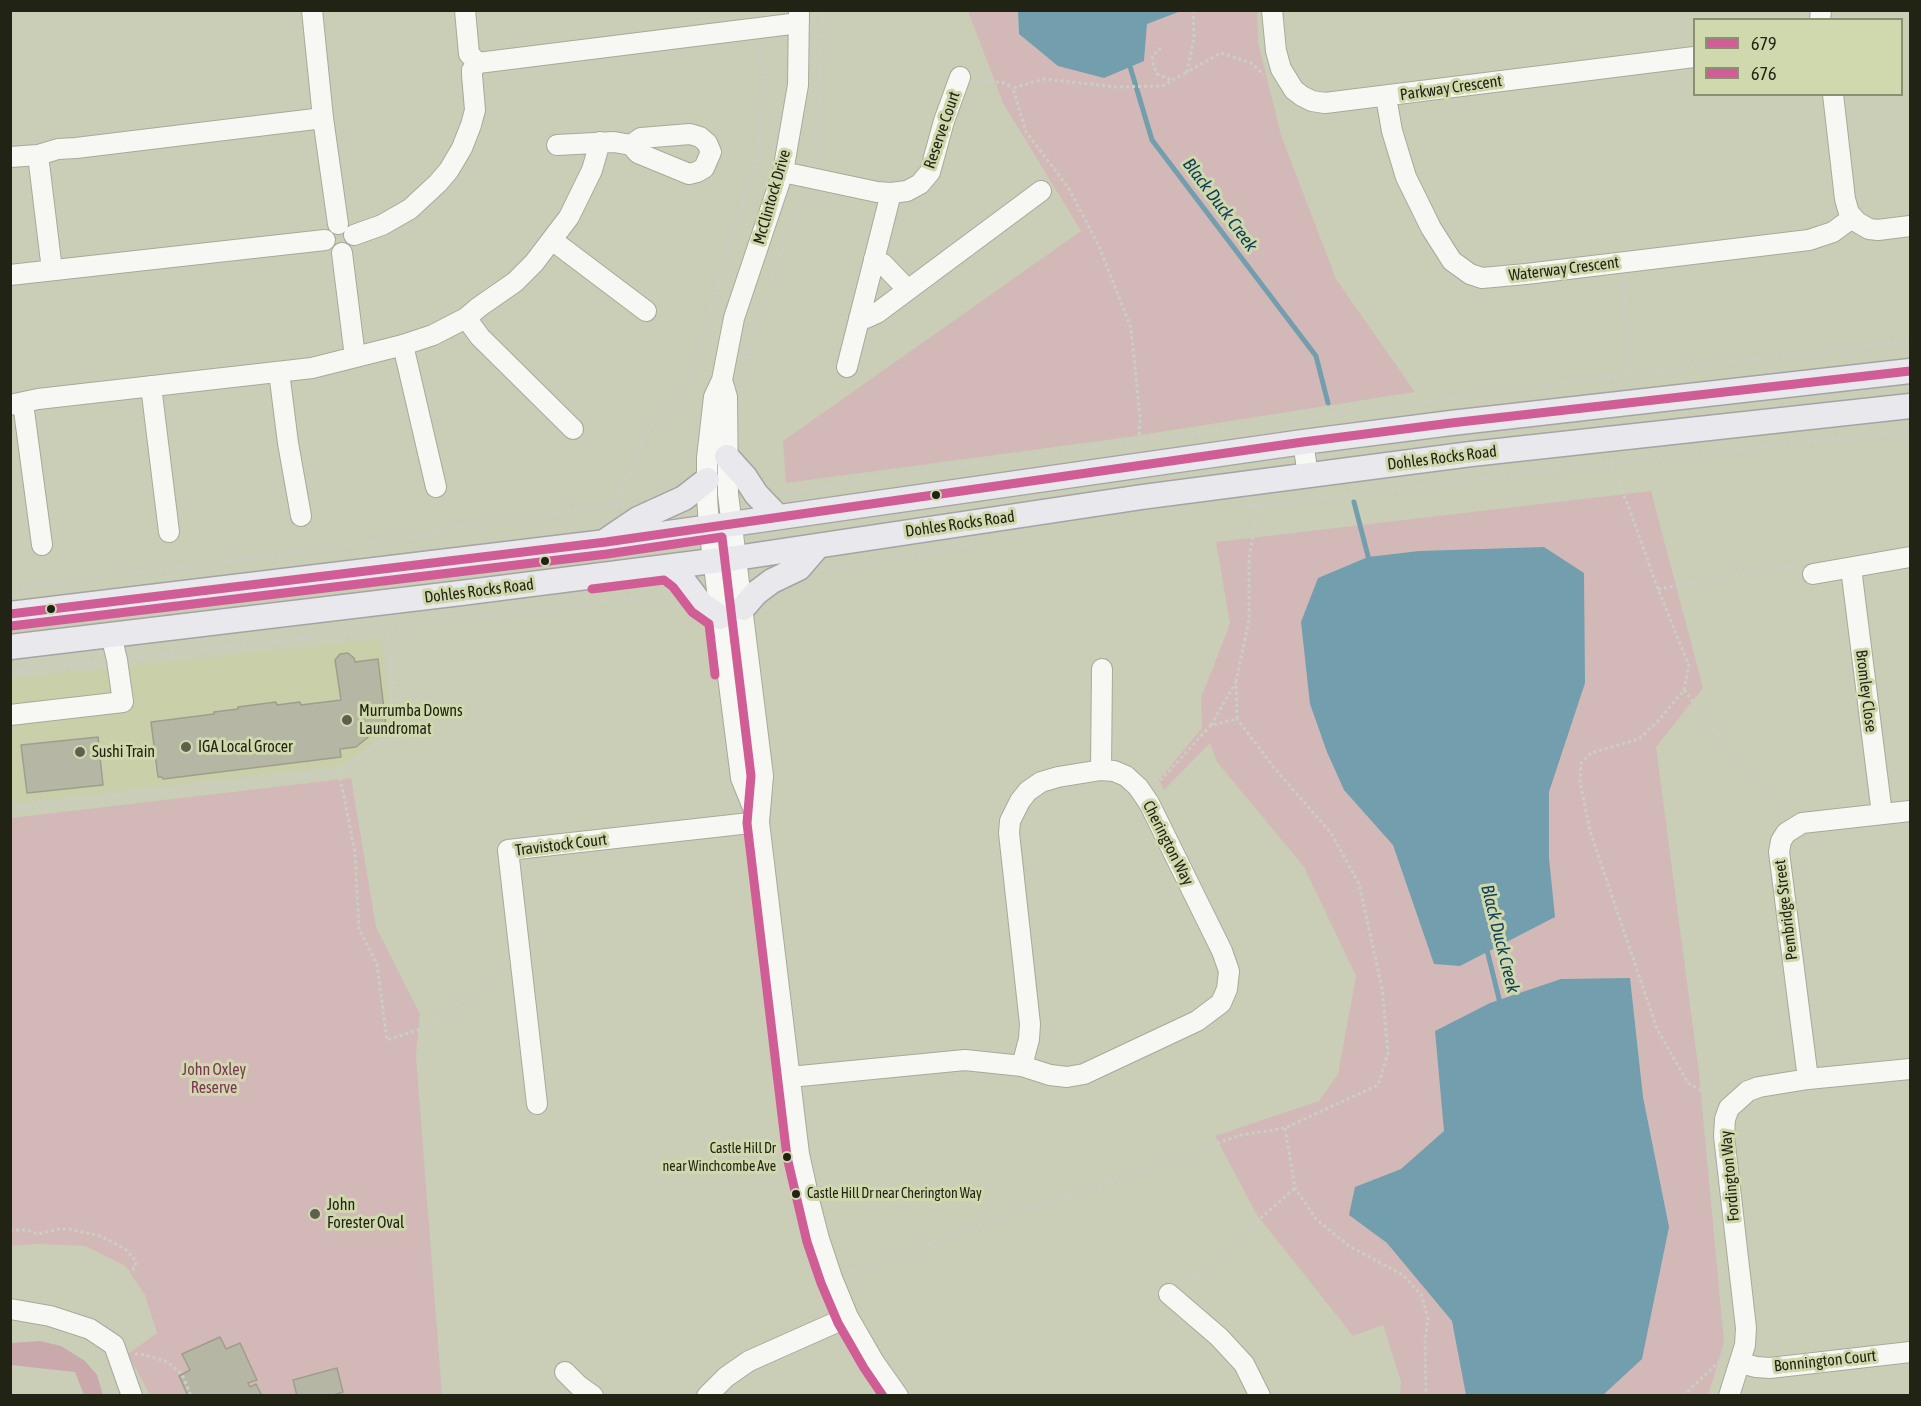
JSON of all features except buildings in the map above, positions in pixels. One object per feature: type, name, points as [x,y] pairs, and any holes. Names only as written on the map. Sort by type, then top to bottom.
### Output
[{"type":"main road","name":"Dohles Rocks Road","points":[[10,614],[606,542],[1303,442],[1911,371]]},
{"type":"main road","name":"Dohles Rocks Road","points":[[10,647],[725,560],[1142,497],[1471,454],[1911,406]]},
{"type":"main road","points":[[727,458],[778,517]]},
{"type":"main road","points":[[606,542],[638,519],[684,498],[707,480]]},
{"type":"main road","points":[[743,608],[762,588],[799,568],[818,546]]},
{"type":"main road","points":[[668,567],[682,579],[701,604],[720,618]]},
{"type":"street","points":[[312,10],[323,118],[346,229],[352,246],[342,253],[336,253],[330,250],[325,240],[327,230],[332,226],[346,229],[382,225],[410,209],[432,190],[449,170],[462,148],[471,125],[475,110],[472,70],[478,63],[758,29],[800,17]]},
{"type":"street","points":[[465,10],[470,54],[478,63]]},
{"type":"street","name":"Parkway Crescent","points":[[1272,10],[1276,51],[1281,69],[1294,90],[1312,101],[1325,103],[1693,57]]},
{"type":"street","name":"McClintock Drive","points":[[725,560],[721,525],[707,480],[714,397],[722,380],[735,318],[783,172],[798,85],[800,17]]},
{"type":"street","name":"Reserve Court","points":[[783,172],[847,187],[891,193],[907,191],[920,184],[930,172],[944,121],[960,77]]},
{"type":"street","name":"Waterway Crescent","points":[[1386,96],[1392,131],[1406,177],[1431,228],[1452,261],[1470,274],[1482,278],[1809,240],[1833,232],[1852,218]]},
{"type":"street","points":[[1833,96],[1846,206],[1852,218],[1869,229],[1911,226]]},
{"type":"street","points":[[10,157],[58,149],[323,118]]},
{"type":"street","points":[[42,545],[17,404],[38,399],[312,368],[403,345],[433,334],[466,318],[514,282],[534,263],[569,217],[592,170],[600,142]]},
{"type":"street","points":[[557,145],[614,142],[632,145]]},
{"type":"street","points":[[38,154],[52,270]]},
{"type":"street","points":[[859,318],[870,317],[1041,191]]},
{"type":"street","points":[[847,367],[891,193]]},
{"type":"street","points":[[10,275],[325,240]]},
{"type":"street","points":[[552,240],[646,311]]},
{"type":"street","points":[[342,253],[355,357]]},
{"type":"street","points":[[874,259],[883,264],[908,290]]},
{"type":"street","points":[[466,318],[480,337],[573,429]]},
{"type":"street","points":[[403,345],[436,487]]},
{"type":"street","points":[[279,372],[288,443],[301,516]]},
{"type":"street","name":"McClintock Drive","points":[[721,525],[728,494],[727,397],[722,380]]},
{"type":"street","points":[[151,386],[169,532]]},
{"type":"street","points":[[1303,442],[1308,475]]},
{"type":"street","points":[[1813,574],[1911,557]]},
{"type":"street","points":[[725,560],[743,608],[763,776],[759,822],[799,1154],[819,1239],[832,1278],[849,1317],[874,1362],[898,1395]]},
{"type":"street","points":[[725,560],[720,618],[741,778],[759,822]]},
{"type":"street","name":"Bromley Close","points":[[1851,568],[1882,814]]},
{"type":"street","points":[[10,715],[123,702],[111,635]]},
{"type":"street","points":[[1101,669],[1101,770]]},
{"type":"street","name":"Cherington Way","points":[[790,1077],[965,1060],[1022,1066],[1050,1075],[1067,1077],[1084,1074],[1197,1021],[1221,1002],[1227,989],[1229,971],[1222,951],[1149,803],[1138,787],[1126,776],[1114,771],[1101,770],[1041,782],[1028,791],[1020,801],[1010,821],[1009,833],[1030,1024],[1029,1039],[1022,1066]]},
{"type":"street","points":[[1802,824],[1911,811]]},
{"type":"street","name":"Travistock Court","points":[[537,1104],[508,850],[759,822]]},
{"type":"street","name":"Pembridge Street","points":[[1802,824],[1786,833],[1781,841],[1779,852],[1808,1079]]},
{"type":"street","name":"Fordington Way","points":[[1729,1395],[1743,1354],[1746,1328],[1724,1136],[1725,1119],[1730,1108],[1748,1091],[1808,1079],[1911,1069]]},
{"type":"street","points":[[1169,1294],[1219,1337],[1244,1364],[1260,1395]]},
{"type":"street","points":[[10,1309],[50,1316],[90,1329],[114,1345],[132,1395]]},
{"type":"street","points":[[707,1395],[726,1377],[749,1361],[849,1317]]},
{"type":"street","name":"Bonnington Court","points":[[1743,1354],[1756,1367],[1770,1368],[1911,1352]]},
{"type":"street","points":[[565,1372],[579,1386],[593,1395]]},
{"type":"path","points":[[741,388],[752,337],[764,300],[796,215],[803,203],[811,196],[820,161],[816,138],[820,110],[819,83],[823,10]]},
{"type":"path","points":[[1187,72],[1194,38],[1193,10]]},
{"type":"path","points":[[610,506],[638,459],[645,433],[672,405],[686,385],[714,298],[757,155],[764,77],[758,29]]},
{"type":"path","points":[[1161,48],[1153,55],[1152,61],[1157,74],[1172,80]]},
{"type":"path","points":[[1013,88],[1044,79],[1115,87],[1162,86],[1221,53],[1251,63],[1266,77]]},
{"type":"path","points":[[960,77],[1004,83],[1013,88],[1026,132],[1068,187],[1099,246],[1131,328],[1140,417],[1139,442]]},
{"type":"path","points":[[1622,262],[1631,374]]},
{"type":"path","points":[[778,492],[789,493],[957,466],[1631,374],[1911,342]]},
{"type":"path","points":[[1233,506],[1258,506],[1609,463],[1911,431]]},
{"type":"path","points":[[1609,463],[1628,505],[1689,666],[1684,690],[1639,739],[1591,753],[1581,763],[1580,782],[1590,831],[1657,1029],[1688,1083],[1730,1108]]},
{"type":"path","points":[[10,589],[421,536],[449,528],[632,501]]},
{"type":"path","points":[[832,1278],[1241,1135],[1285,1128],[1378,1085],[1388,1053],[1382,988],[1359,884],[1331,833],[1276,770],[1237,719],[1236,682],[1249,620],[1249,559],[1258,506]]},
{"type":"path","points":[[819,573],[851,565],[968,545]]},
{"type":"path","points":[[1658,589],[1788,566],[1813,574]]},
{"type":"path","points":[[10,671],[671,595]]},
{"type":"path","points":[[10,809],[339,772],[398,729],[387,627]]},
{"type":"path","points":[[1138,787],[1162,779],[1211,725],[1236,682]]},
{"type":"path","points":[[1684,690],[1759,790],[1802,824]]},
{"type":"path","points":[[1211,725],[1237,719]]},
{"type":"path","points":[[339,772],[355,853],[359,929],[377,964],[387,1040],[430,1026],[521,954]]},
{"type":"path","points":[[1285,1128],[1295,1188],[1316,1219],[1349,1246],[1403,1275],[1422,1296],[1428,1319],[1425,1341],[1426,1395]]},
{"type":"path","points":[[1169,1294],[1180,1279],[1192,1278],[1199,1273],[1295,1188]]},
{"type":"path","points":[[10,1230],[27,1230],[38,1234],[69,1229],[100,1236],[123,1248],[136,1261],[135,1268],[128,1272]]},
{"type":"path","points":[[1683,1395],[1717,1365],[1733,1346],[1743,1354]]},
{"type":"path","points":[[118,1354],[146,1355],[167,1362],[182,1374],[191,1395]]},
{"type":"shaded area","points":[[381,639],[392,728],[342,765],[11,803],[10,679]]},
{"type":"shaded area","points":[[40,1341],[61,1346],[85,1361],[97,1375],[103,1395],[84,1395],[75,1372],[11,1365],[11,1343]]},
{"type":"green space","points":[[968,11],[1018,11],[1019,34],[1144,61],[1147,24],[1179,11],[1257,11],[1258,42],[1281,135],[1336,279],[1415,392],[1122,438],[786,483],[783,441],[1081,231],[1003,103]]},
{"type":"green space","points":[[1651,491],[1703,688],[1656,747],[1699,1073],[1724,1342],[1708,1395],[1400,1395],[1401,1382],[1383,1325],[1353,1336],[1257,1215],[1215,1136],[1319,1101],[1338,1074],[1356,976],[1304,867],[1217,762],[1210,743],[1164,790],[1159,780],[1202,728],[1201,698],[1230,624],[1216,542]]},
{"type":"green space","name":"John Oxley Reserve","points":[[351,778],[376,927],[420,1014],[416,1055],[442,1395],[150,1395],[128,1354],[157,1333],[145,1295],[125,1266],[85,1246],[36,1244],[11,1246],[11,818]]},
{"type":"water","points":[[1018,11],[1181,11],[1147,24],[1144,61],[1104,78],[1058,66],[1019,34]]},
{"type":"water","points":[[1544,547],[1584,573],[1585,683],[1549,792],[1549,858],[1555,917],[1460,966],[1434,964],[1393,845],[1344,790],[1327,752],[1310,704],[1301,622],[1318,578],[1368,557],[1419,551]]},
{"type":"water","points":[[1630,978],[1643,1097],[1669,1227],[1642,1359],[1603,1395],[1466,1395],[1452,1321],[1387,1243],[1349,1215],[1355,1187],[1401,1169],[1444,1131],[1435,1031],[1490,1003],[1561,979]]},
{"type":"waterway","name":"Black Duck Creek","points":[[1129,63],[1152,140],[1316,356],[1328,403]]},
{"type":"waterway","name":"Black Duck Creek","points":[[1354,502],[1370,564]]},
{"type":"waterway","name":"Black Duck Creek","points":[[1486,946],[1501,1007]]},
{"type":"transit line","name":"679","points":[[10,614],[606,542],[1303,442],[1451,423],[1910,371]]},
{"type":"transit line","name":"676","points":[[11,626],[607,554],[722,537],[751,776],[747,823],[787,1157],[807,1242],[821,1283],[838,1323],[883,1396]]},
{"type":"transit line","name":"676","points":[[592,589],[664,580],[673,587],[692,612],[709,624],[715,675]]},
{"type":"place","name":"Murrumba Downs Laundromat","points":[[347,720]]},
{"type":"place","name":"IGA Local Grocer","points":[[186,747]]},
{"type":"place","name":"Sushi Train","points":[[80,752]]},
{"type":"place","name":"Castle Hill Dr near Winchcombe Ave","points":[[787,1157]]},
{"type":"place","name":"Castle Hill Dr near Cherington Way","points":[[796,1194]]},
{"type":"place","name":"John Forester Oval","points":[[315,1214]]}]
